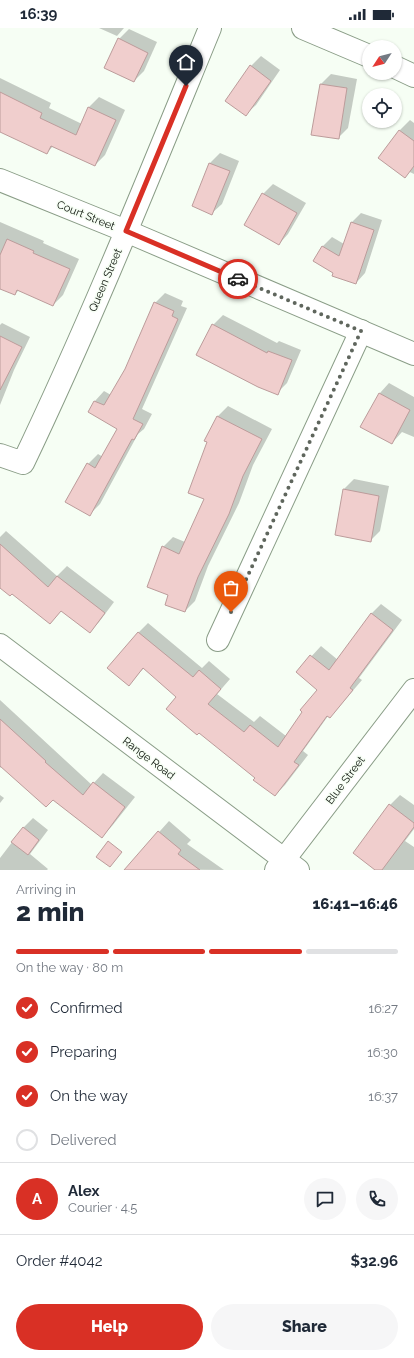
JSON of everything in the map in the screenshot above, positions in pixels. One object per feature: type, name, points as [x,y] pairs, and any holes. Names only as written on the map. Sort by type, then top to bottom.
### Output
[{"type":"street","name":"Queen Street","points":[[0,455],[22,464],[58,390],[210,28]]},
{"type":"street","points":[[303,28],[362,53]]},
{"type":"street","points":[[402,71],[414,76]]},
{"type":"street","name":"Court Street","points":[[0,180],[126,231],[414,354]]},
{"type":"street","points":[[218,640],[361,331]]},
{"type":"street","name":"Range Road","points":[[0,645],[286,867]]},
{"type":"street","name":"Blue Street","points":[[286,867],[414,690]]},
{"type":"building","points":[[118,38],[148,53],[134,82],[104,68]]},
{"type":"building","points":[[250,65],[271,81],[246,116],[225,101]]},
{"type":"building","points":[[320,84],[347,88],[339,139],[311,135]]},
{"type":"building","points":[[0,92],[42,113],[40,118],[76,135],[88,107],[116,120],[95,166],[51,146],[47,154],[0,132]]},
{"type":"building","points":[[399,130],[414,141],[414,166],[405,178],[378,158]]},
{"type":"building","points":[[209,163],[230,171],[212,215],[192,206]]},
{"type":"building","points":[[262,193],[297,213],[279,245],[244,225]]},
{"type":"building","points":[[351,222],[374,230],[356,284],[332,276],[333,273],[313,261],[322,246],[339,256]]},
{"type":"building","points":[[7,239],[34,251],[33,253],[70,269],[53,306],[17,290],[15,295],[0,289],[0,255]]},
{"type":"building","points":[[154,302],[174,311],[172,316],[178,319],[133,419],[143,424],[134,440],[132,439],[90,516],[65,502],[87,463],[95,468],[117,429],[88,412],[94,401],[104,405],[125,369]]},
{"type":"building","points":[[212,324],[267,353],[268,351],[292,360],[278,395],[258,387],[196,355]]},
{"type":"building","points":[[0,336],[22,347],[0,390]]},
{"type":"building","points":[[379,393],[410,410],[392,444],[360,427]]},
{"type":"building","points":[[217,416],[262,439],[243,476],[229,514],[198,577],[185,612],[165,605],[168,595],[147,587],[162,546],[179,554],[204,499],[188,493],[207,442],[204,441]]},
{"type":"building","points":[[343,489],[379,496],[371,542],[335,535]]},
{"type":"building","points":[[0,544],[48,587],[57,576],[105,613],[90,633],[61,611],[50,624],[12,594],[10,596],[0,588]]},
{"type":"building","points":[[371,613],[393,630],[350,688],[353,690],[330,718],[327,716],[294,762],[299,765],[275,796],[253,780],[255,778],[199,733],[197,735],[166,709],[176,697],[143,668],[129,686],[107,668],[138,632],[193,677],[199,670],[221,689],[208,704],[244,732],[250,725],[278,747],[302,712],[300,710],[317,690],[296,672],[310,655],[329,670]]},
{"type":"building","points":[[0,719],[46,761],[45,762],[83,795],[93,782],[125,807],[102,838],[53,800],[46,807],[0,766]]},
{"type":"building","points":[[389,804],[414,823],[414,827],[382,870],[375,870],[353,853]]},
{"type":"building","points":[[23,827],[39,840],[28,855],[11,842]]},
{"type":"building","points":[[158,831],[181,850],[178,854],[200,870],[124,870]]},
{"type":"building","points":[[108,841],[122,852],[110,867],[96,857]]},
{"type":"way so far","points":[[231,612],[361,331],[238,279]]},
{"type":"route","points":[[186,86],[126,231],[238,279]]}]
